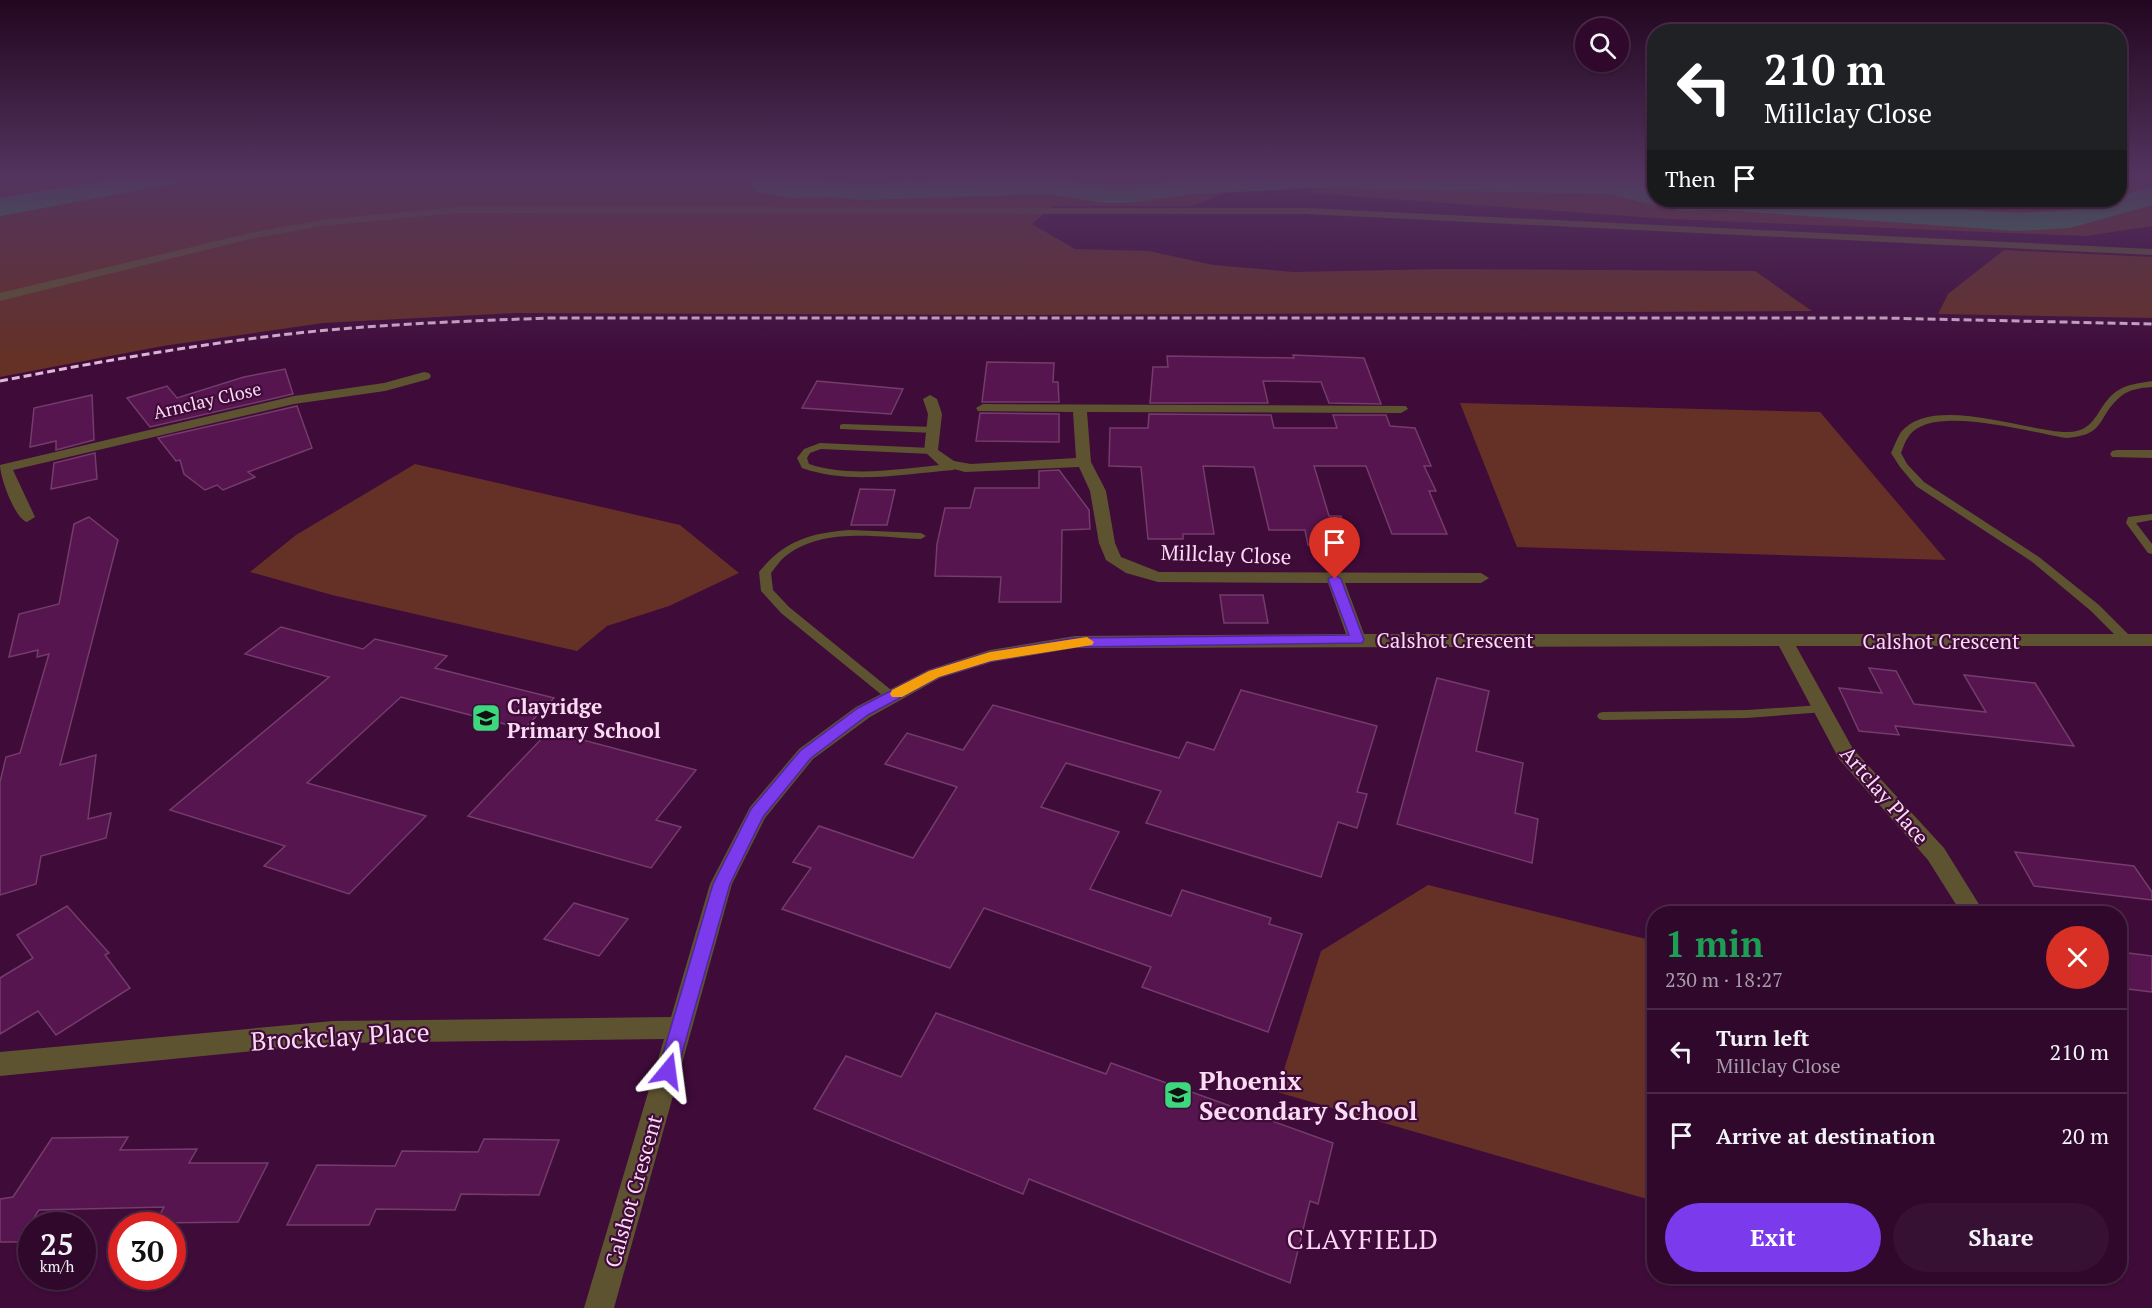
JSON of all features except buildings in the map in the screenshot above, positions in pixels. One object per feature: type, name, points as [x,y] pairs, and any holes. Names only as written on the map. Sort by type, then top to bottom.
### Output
[{"type":"street","points":[[0,297],[242,238]]},
{"type":"street","points":[[1864,238],[2152,252]]},
{"type":"street","name":"Arnclay Close","points":[[2,469],[294,400],[386,387],[424,376]]},
{"type":"street","points":[[930,399],[935,414],[931,451],[937,459],[953,467],[1084,462]]},
{"type":"street","points":[[983,408],[1401,409]]},
{"type":"street","name":"Millclay Close","points":[[1080,408],[1084,462],[1098,491],[1107,543],[1114,560],[1132,569],[1158,577],[1481,578]]},
{"type":"street","points":[[2117,454],[2152,454]]},
{"type":"street","points":[[2,469],[27,517]]},
{"type":"street","points":[[1335,579],[1357,640]]},
{"type":"street","name":"Calshot Crescent","points":[[599,1308],[721,884],[756,813],[806,754],[863,712],[934,674],[990,656],[1075,642],[2152,640]]},
{"type":"street","name":"Artclay Place","points":[[1785,641],[1846,754],[1936,855],[1969,906]]},
{"type":"street","name":"Brockclay Place","points":[[0,1064],[333,1032],[680,1028]]},
{"type":"lane","points":[[2127,640],[2095,608],[2035,559],[1920,484],[1903,465],[1896,453],[1898,441],[1913,426],[1927,419],[1942,417],[1979,419],[2044,432],[2080,434],[2099,423],[2117,395],[2130,388],[2152,384]]},
{"type":"lane","points":[[843,427],[934,430]]},
{"type":"lane","points":[[931,451],[820,446],[812,447],[802,458],[805,466],[823,472],[874,472],[953,467]]},
{"type":"lane","points":[[2152,517],[2132,519],[2130,523],[2152,551]]},
{"type":"lane","points":[[892,697],[785,610],[766,591],[765,572],[784,552],[802,542],[849,534],[921,536]]},
{"type":"lane","points":[[1604,716],[1747,714],[1821,709]]},
{"type":"shaded area","points":[[0,238],[1056,238],[1075,249],[1149,251],[1213,265],[1294,272],[1441,269],[1755,271],[1812,311],[1015,315],[516,313],[323,323],[163,346],[0,377]]},
{"type":"shaded area","points":[[2004,250],[2152,257],[2152,318],[1938,314],[1948,294]]},
{"type":"shaded area","points":[[1460,403],[1820,412],[1946,560],[1517,547]]},
{"type":"shaded area","points":[[415,464],[680,525],[739,573],[669,606],[607,626],[577,651],[332,595],[250,572],[296,535]]},
{"type":"shaded area","points":[[1428,885],[1647,939],[1647,1199],[1277,1092],[1321,951]]},
{"type":"railway","points":[[0,381],[153,353],[307,332],[549,318],[1883,318],[2152,324]]},
{"type":"slow traffic","points":[[897,694],[934,674],[990,656],[1087,642]]},
{"type":"place","name":"Clayridge Primary School","points":[[486,718]]},
{"type":"place","name":"Phoenix Secondary School","points":[[1178,1095]]},
{"type":"district","name":"CLAYFIELD","points":[[1363,1239]]},
{"type":"route","points":[[668,1071],[721,884],[756,813],[806,754],[863,712],[934,674],[990,656],[1075,642],[1357,640],[1335,579]]}]
